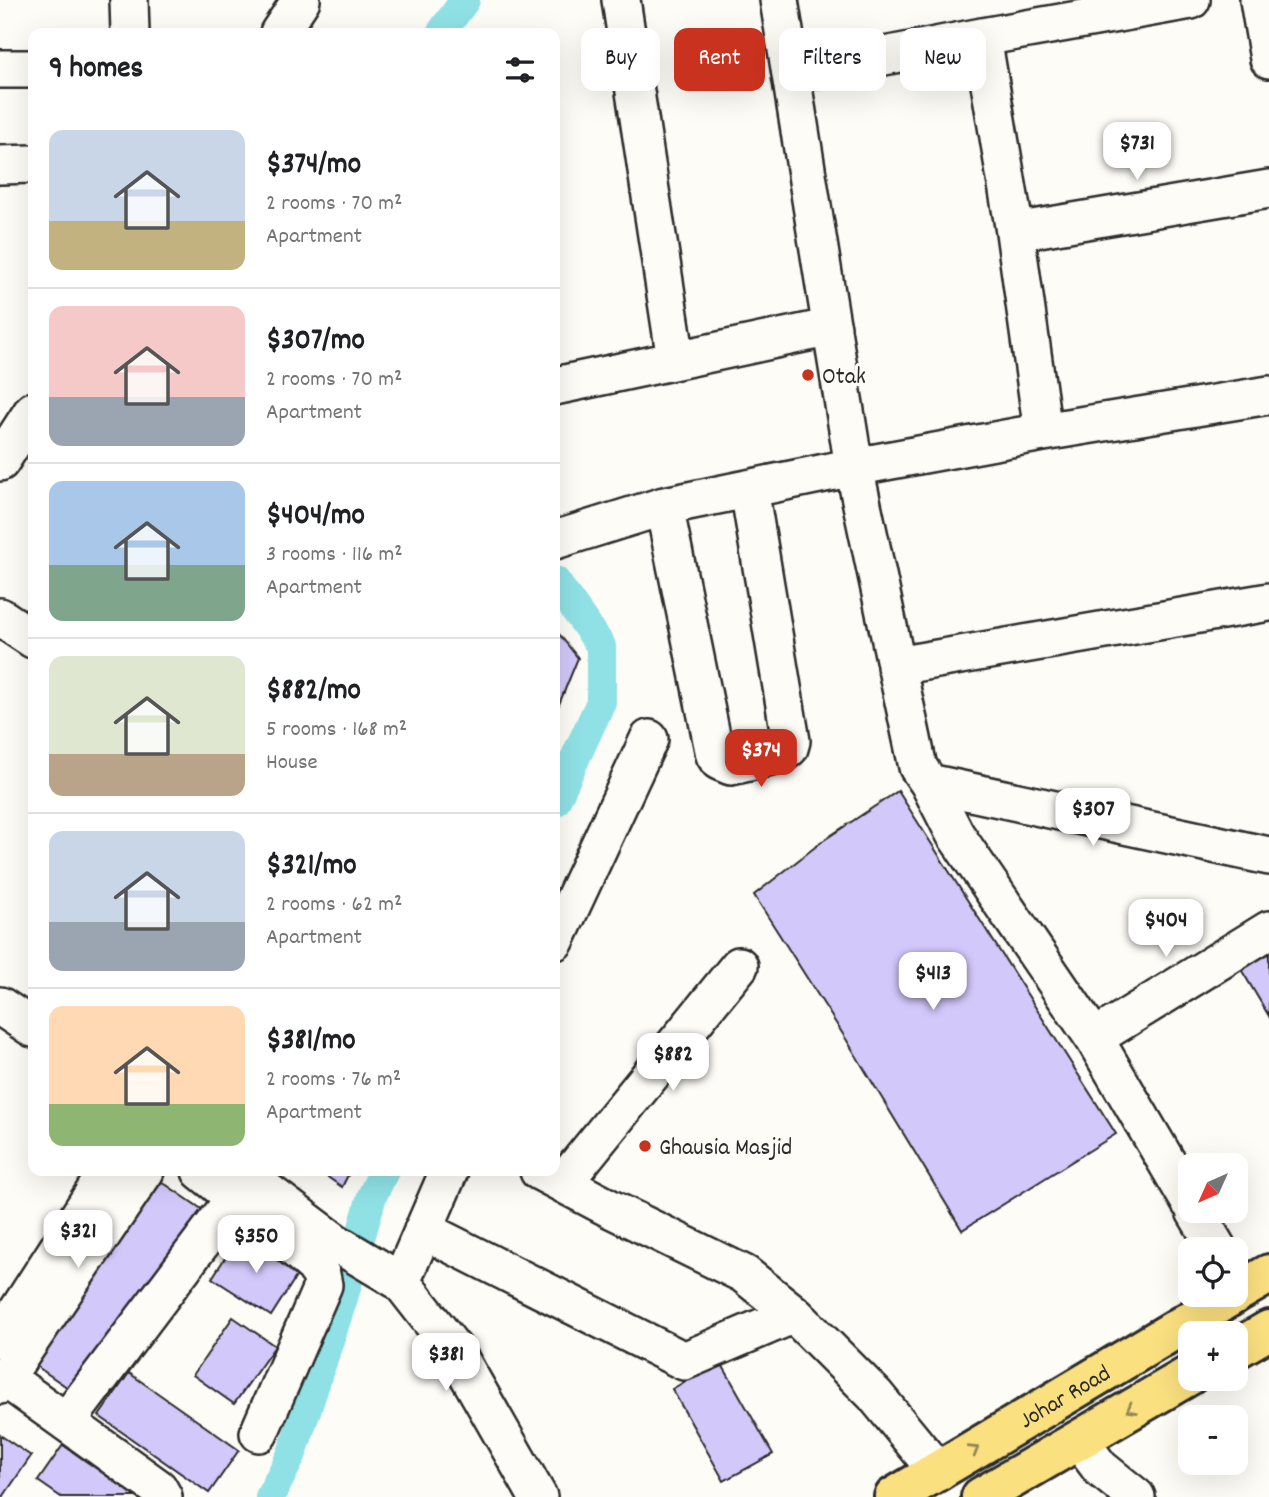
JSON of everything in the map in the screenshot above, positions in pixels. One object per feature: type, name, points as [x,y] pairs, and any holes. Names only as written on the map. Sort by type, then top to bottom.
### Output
[{"type":"main road","name":"Johar Road","points":[[894,1497],[1209,1307]]},
{"type":"main road","points":[[1248,1342],[1269,1330]]},
{"type":"main road","name":"Johar Road","points":[[981,1497],[1178,1382]]},
{"type":"street","points":[[129,0],[130,28]]},
{"type":"street","points":[[282,28],[300,0]]},
{"type":"street","points":[[621,0],[676,360]]},
{"type":"street","points":[[779,0],[784,28]]},
{"type":"street","points":[[986,36],[1191,0]]},
{"type":"street","points":[[1259,0],[1269,59]]},
{"type":"street","points":[[986,61],[1015,232],[1042,432]]},
{"type":"street","points":[[0,69],[28,69]]},
{"type":"street","points":[[795,91],[854,467],[918,767],[955,834],[1094,1038],[1178,1182]]},
{"type":"street","points":[[0,165],[28,164]]},
{"type":"street","points":[[1015,232],[1269,190]]},
{"type":"street","points":[[560,385],[832,327]]},
{"type":"street","points":[[560,538],[664,506],[854,467],[1042,432],[1269,395]]},
{"type":"street","points":[[664,506],[715,754],[719,761],[731,766],[780,755],[789,748],[791,741],[748,489]]},
{"type":"street","points":[[896,666],[1269,602]]},
{"type":"street","points":[[0,617],[28,636]]},
{"type":"street","points":[[560,930],[649,739]]},
{"type":"street","points":[[929,783],[1269,856]]},
{"type":"street","points":[[1094,1038],[1269,930]]},
{"type":"street","points":[[560,1167],[739,966]]},
{"type":"street","points":[[0,1006],[28,1024]]},
{"type":"street","points":[[0,1339],[105,1176]]},
{"type":"street","points":[[142,1176],[2,1381],[66,1422],[158,1488],[163,1497]]},
{"type":"street","points":[[215,1176],[238,1184],[388,1275],[455,1351],[538,1497]]},
{"type":"street","points":[[388,1275],[423,1230],[447,1176]]},
{"type":"street","points":[[551,1177],[744,1274],[794,1314],[875,1395],[938,1472]]},
{"type":"street","points":[[66,1422],[238,1184]]},
{"type":"street","points":[[238,1184],[314,1265],[321,1275],[323,1285],[259,1433]]},
{"type":"street","points":[[423,1230],[684,1362],[794,1314]]},
{"type":"street","points":[[1079,1440],[1100,1468],[1136,1497]]},
{"type":"building","points":[[560,635],[578,658],[560,702]]},
{"type":"building","points":[[898,791],[1116,1134],[962,1230],[846,1039],[754,895],[824,840]]},
{"type":"building","points":[[1269,932],[1269,1016],[1232,954]]},
{"type":"building","points":[[151,1176],[203,1210],[77,1394],[26,1359]]},
{"type":"building","points":[[326,1176],[348,1176],[342,1187]]},
{"type":"building","points":[[240,1235],[299,1272],[271,1316],[212,1278]]},
{"type":"building","points":[[233,1317],[275,1346],[234,1404],[193,1375]]},
{"type":"building","points":[[720,1361],[773,1454],[724,1481],[672,1389]]},
{"type":"building","points":[[129,1373],[239,1450],[209,1493],[99,1416]]},
{"type":"building","points":[[0,1435],[31,1456],[3,1497],[0,1497]]},
{"type":"building","points":[[63,1445],[137,1497],[61,1497],[38,1481]]},
{"type":"waterway","points":[[445,28],[465,0]]},
{"type":"waterway","points":[[560,588],[601,646],[601,702],[560,791]]},
{"type":"waterway","points":[[270,1497],[291,1456],[343,1298],[372,1196],[382,1176]]},
{"type":"place","name":"Otak","points":[[808,375]]},
{"type":"place","name":"Ghausia Masjid","points":[[645,1146]]}]
